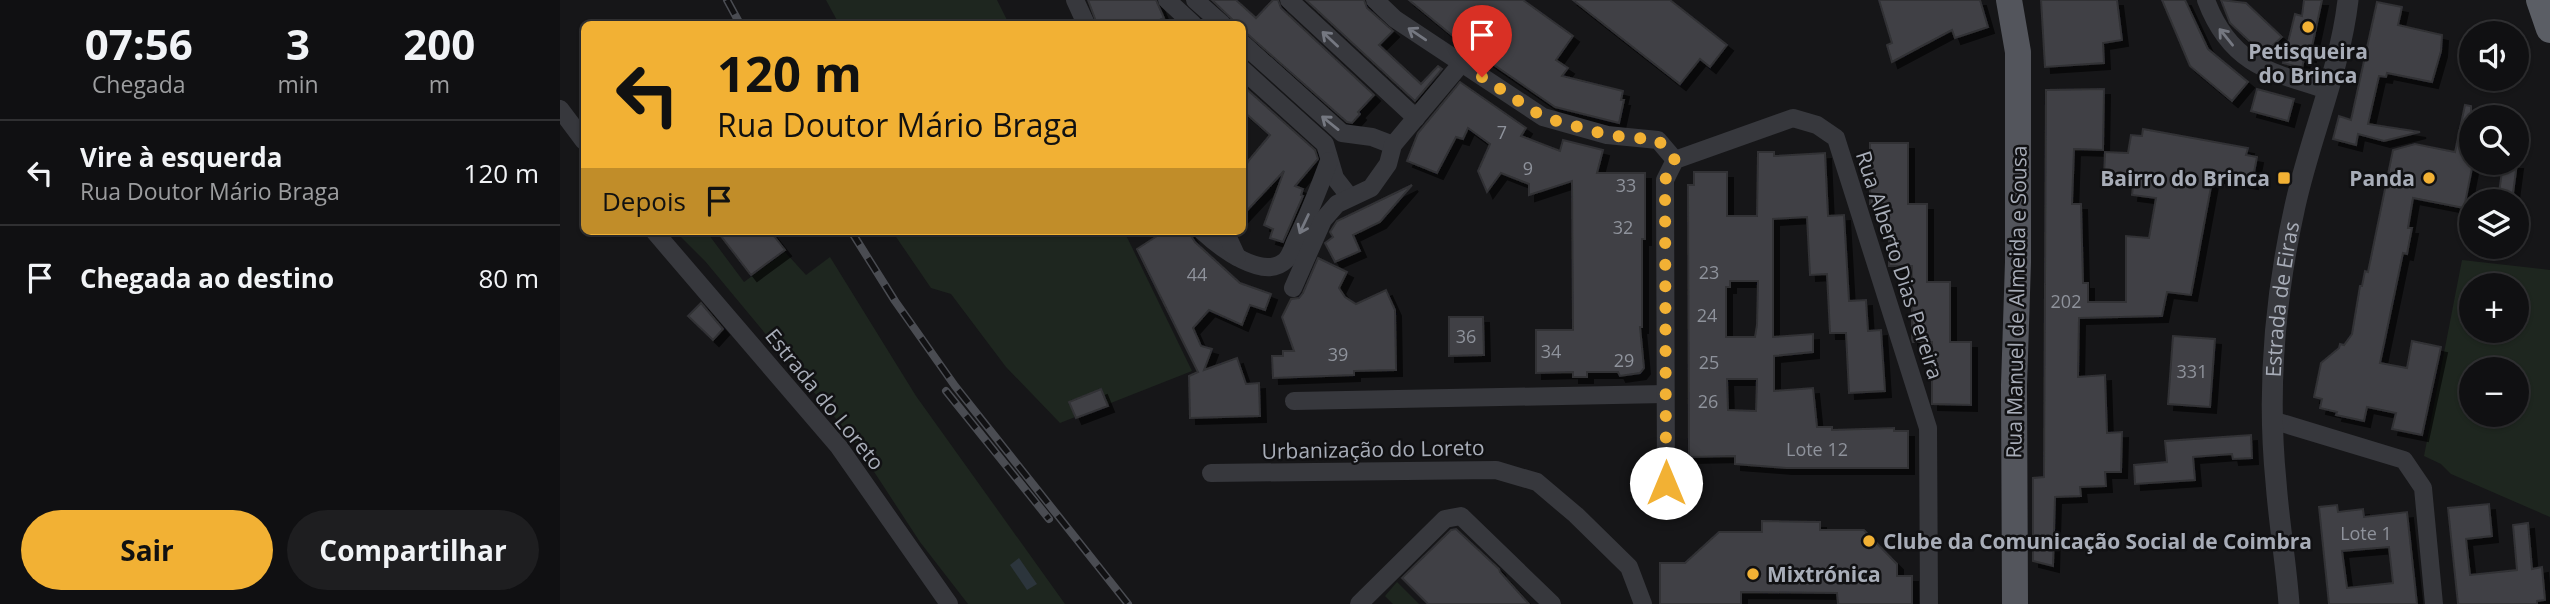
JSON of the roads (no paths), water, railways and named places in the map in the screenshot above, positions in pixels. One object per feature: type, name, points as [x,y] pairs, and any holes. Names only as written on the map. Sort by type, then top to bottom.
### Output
[{"type":"highway","points":[[2540,0],[2550,29]]},
{"type":"main road","name":"Rua Manuel de Almeida e Sousa","points":[[2010,0],[2018,52],[2018,262],[2014,385],[2015,604]]},
{"type":"street","points":[[1075,0],[1085,21]]},
{"type":"street","points":[[1167,0],[1185,21]]},
{"type":"street","points":[[1195,0],[1219,21]]},
{"type":"street","points":[[1289,0],[1416,118]]},
{"type":"street","points":[[1375,0],[1395,19],[1543,117],[1607,135],[1658,140],[1675,160],[1665,180],[1666,483]]},
{"type":"street","points":[[2206,0],[2224,38],[2245,57],[2267,71],[2328,90]]},
{"type":"street","name":"Estrada de Eiras","points":[[2290,604],[2272,420],[2279,298],[2295,207],[2328,90],[2348,0]]},
{"type":"street","points":[[1246,47],[1342,133],[1372,137],[1393,145]]},
{"type":"street","points":[[1293,288],[1323,220],[1337,204],[1371,188],[1388,164],[1393,145],[1461,64]]},
{"type":"street","points":[[1246,73],[1325,144],[1335,178],[1349,197]]},
{"type":"street","points":[[560,109],[581,137]]},
{"type":"street","name":"Rua Alberto Dias Pereira","points":[[1675,160],[1793,118],[1817,125],[1836,138],[1928,428],[1929,604]]},
{"type":"street","points":[[1206,235],[1237,257],[1254,265],[1274,267],[1287,259],[1309,214],[1329,161]]},
{"type":"street","name":"Estrada do Loreto","points":[[657,235],[839,447],[949,604]]},
{"type":"street","points":[[1227,235],[1237,257]]},
{"type":"street","points":[[1294,401],[1665,394]]},
{"type":"street","points":[[2272,420],[2403,460],[2423,488],[2434,604]]},
{"type":"street","name":"Urbanização do Loreto","points":[[1211,473],[1496,470],[1537,482],[1576,515],[1629,567],[1643,604]]},
{"type":"street","points":[[1359,604],[1445,519],[1461,516],[1552,604]]},
{"type":"railway","points":[[727,0],[738,21]]},
{"type":"railway","points":[[854,235],[895,301],[955,386],[1128,604]]},
{"type":"railway","points":[[946,391],[1049,519]]},
{"type":"place","name":"Petisqueira do Brinca","points":[[2308,27]]},
{"type":"place","name":"Bairro do Brinca","points":[[2284,178]]},
{"type":"place","name":"Panda","points":[[2429,178]]},
{"type":"place","name":"Clube da Comunicação Social de Coimbra","points":[[1869,541]]},
{"type":"place","name":"Mixtrónica","points":[[1753,574]]}]
